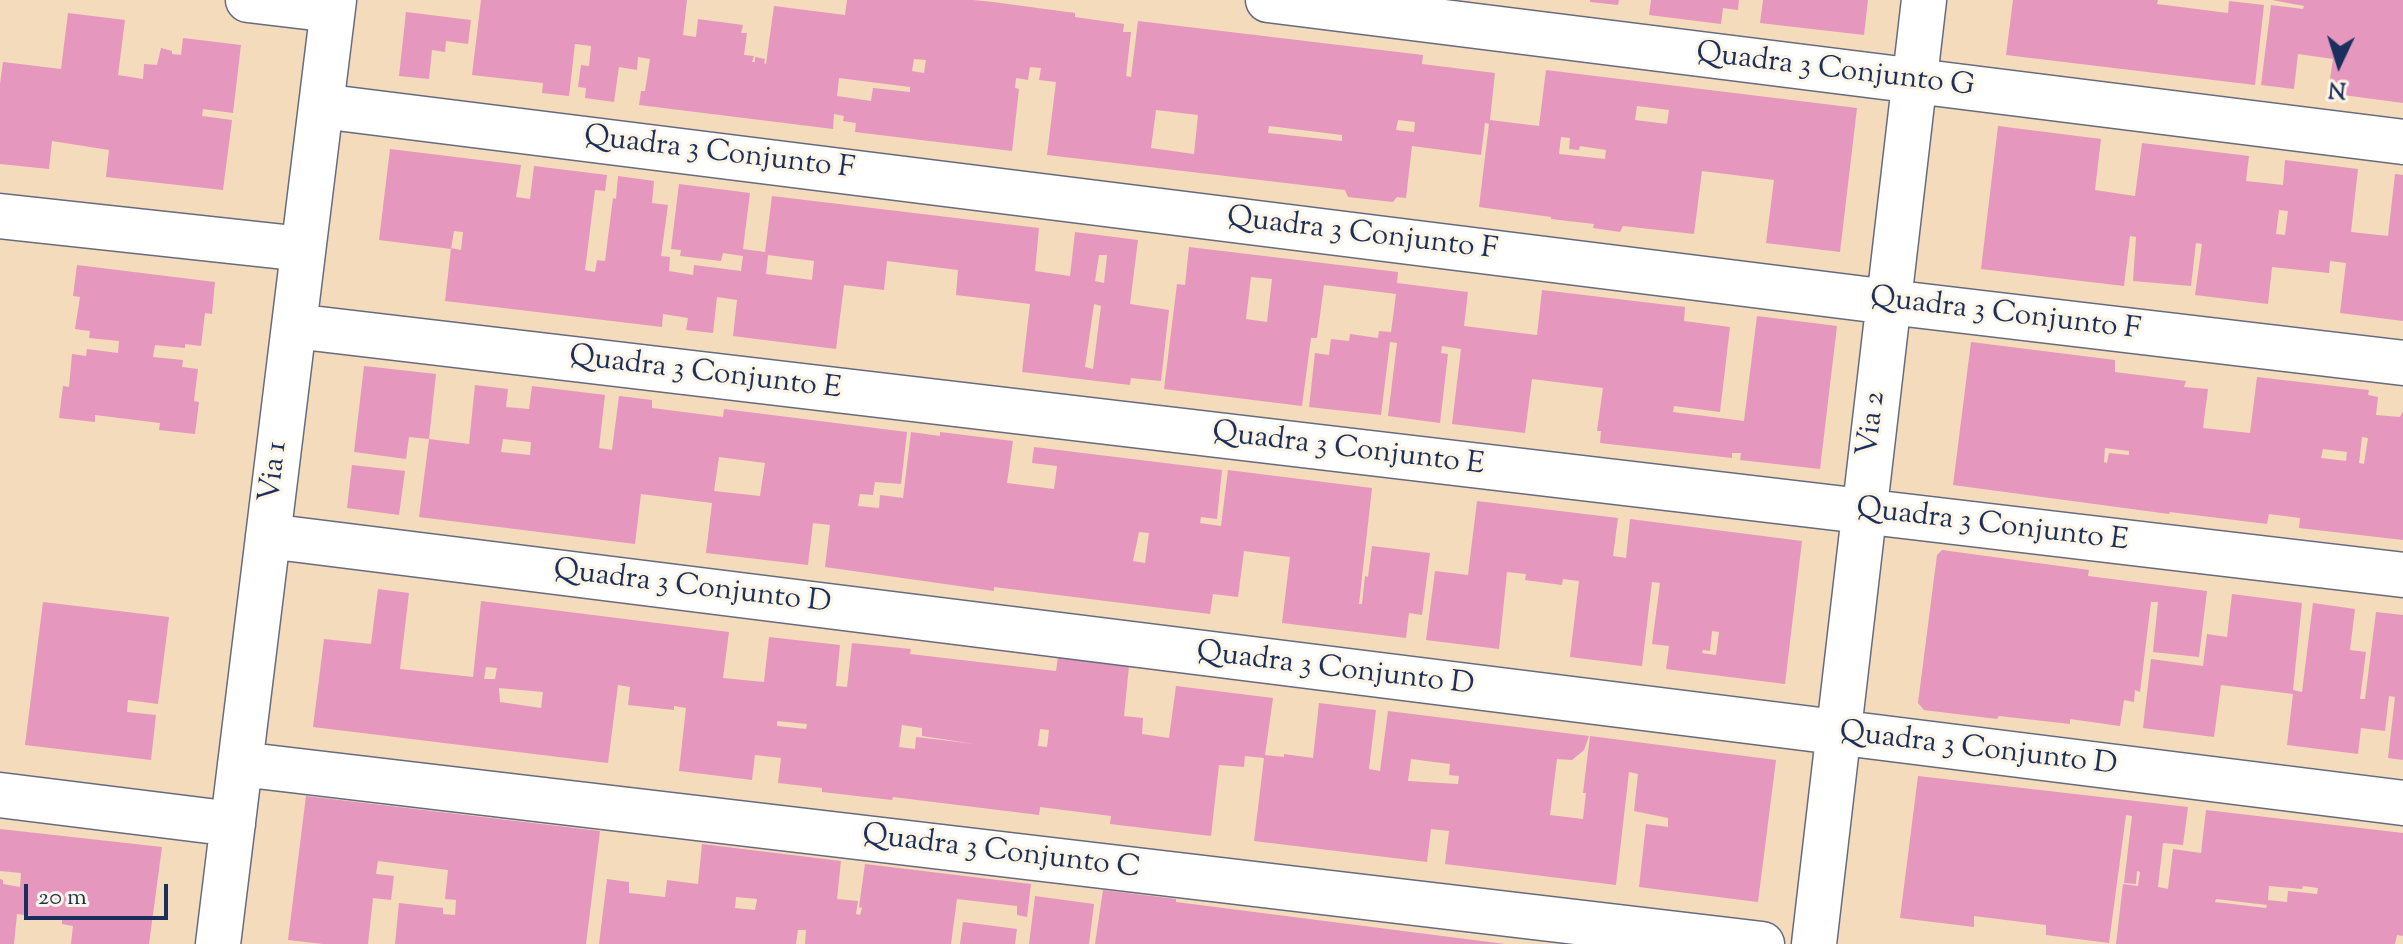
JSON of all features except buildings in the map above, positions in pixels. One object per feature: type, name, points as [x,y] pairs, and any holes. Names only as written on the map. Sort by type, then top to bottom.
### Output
[{"type":"street","points":[[248,0],[333,5]]},
{"type":"street","name":"Quadra 3 Conjunto G","points":[[1268,0],[2403,142]]},
{"type":"street","name":"Via 2","points":[[1814,944],[1924,0]]},
{"type":"street","name":"Via 1","points":[[218,944],[333,5]]},
{"type":"street","name":"Quadra 3 Conjunto F","points":[[321,106],[1889,302],[2403,363]]},
{"type":"street","points":[[0,216],[303,249]]},
{"type":"street","name":"Quadra 3 Conjunto E","points":[[294,326],[2403,575]]},
{"type":"street","name":"Quadra 3 Conjunto D","points":[[268,536],[2403,803]]},
{"type":"street","name":"Quadra 3 Conjunto C","points":[[240,764],[1762,944]]},
{"type":"street","points":[[0,795],[233,824]]}]
